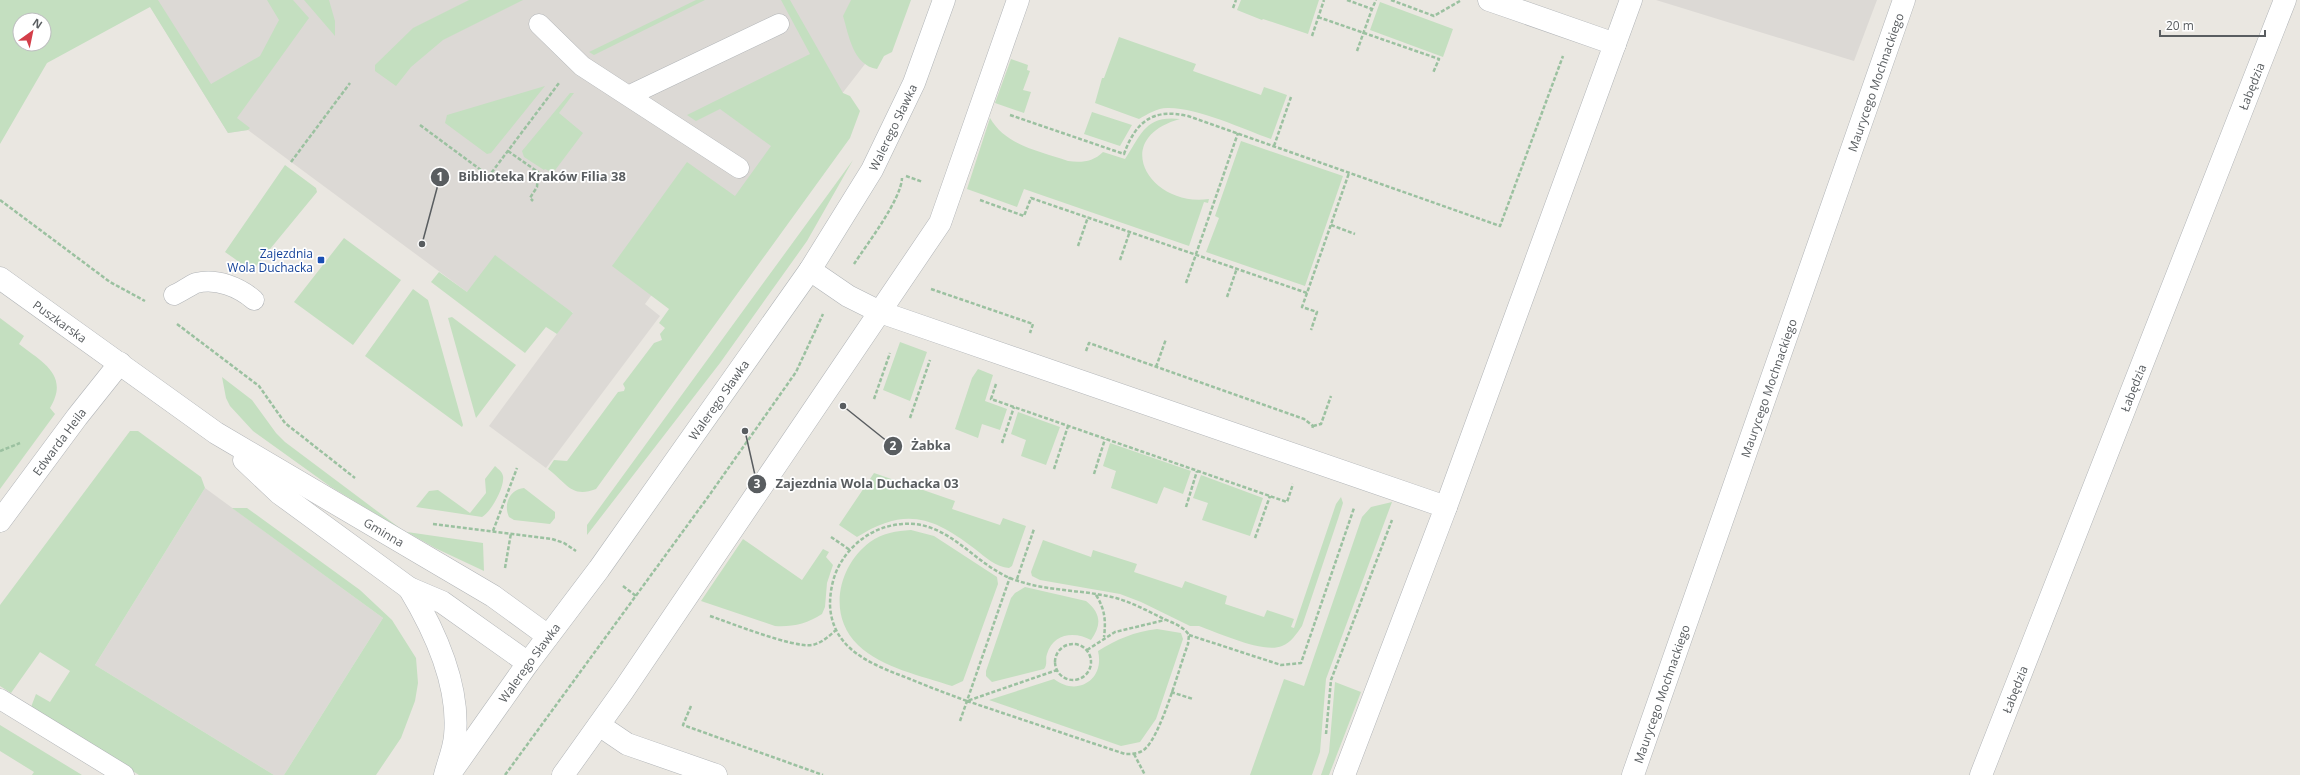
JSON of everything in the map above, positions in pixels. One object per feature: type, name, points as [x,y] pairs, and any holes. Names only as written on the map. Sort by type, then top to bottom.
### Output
[{"type":"street","name":"Walerego Sławka","points":[[449,775],[528,663],[599,569],[810,270],[872,170],[914,83],[944,0]]},
{"type":"street","points":[[563,775],[681,606],[940,222],[1018,0]]},
{"type":"street","points":[[1489,0],[1615,44]]},
{"type":"street","points":[[1344,775],[1446,507],[1631,0]]},
{"type":"street","name":"Maurycego Mochnackiego","points":[[1633,775],[1904,0]]},
{"type":"street","name":"Łabędzia","points":[[1981,775],[2285,0]]},
{"type":"street","points":[[810,270],[838,289],[875,320],[1302,457],[1446,507]]},
{"type":"street","name":"Puszkarska","points":[[0,278],[120,363]]},
{"type":"street","name":"Gminna","points":[[120,363],[216,433],[493,596],[548,636]]},
{"type":"street","name":"Edwarda Heila","points":[[0,521],[77,417],[120,363]]},
{"type":"street","name":"Gminna","points":[[216,433],[279,493],[409,588],[442,602],[528,663]]},
{"type":"street","name":"Gminna","points":[[409,588],[426,618],[443,659],[455,710],[455,737],[444,775]]},
{"type":"street","points":[[599,725],[627,744],[716,775]]},
{"type":"lane","points":[[539,24],[582,66],[739,168]]},
{"type":"lane","points":[[628,96],[779,24]]},
{"type":"lane","points":[[174,295],[196,283],[219,283],[240,289],[254,300]]},
{"type":"lane","points":[[0,699],[124,775]]},
{"type":"path","points":[[1233,8],[1236,0]]},
{"type":"path","points":[[1312,36],[1324,0]]},
{"type":"path","points":[[1347,0],[1372,9]]},
{"type":"path","points":[[1357,52],[1376,0]]},
{"type":"path","points":[[1391,0],[1434,16],[1463,0]]},
{"type":"path","points":[[1318,16],[1439,58],[1433,73]]},
{"type":"path","points":[[981,105],[1124,154],[1130,138],[1139,126],[1152,116],[1172,112],[1238,133],[1500,226],[1572,29]]},
{"type":"path","points":[[420,125],[489,176],[562,78]]},
{"type":"path","points":[[291,162],[350,83]]},
{"type":"path","points":[[1274,146],[1291,97]]},
{"type":"path","points":[[1186,283],[1238,133]]},
{"type":"path","points":[[508,151],[538,172],[537,187],[530,198],[533,201]]},
{"type":"path","points":[[1311,330],[1317,312],[1302,307],[1349,172]]},
{"type":"path","points":[[906,176],[1024,216],[1031,198],[1307,293]]},
{"type":"path","points":[[504,775],[708,497],[796,372],[824,311],[891,206],[902,184]]},
{"type":"path","points":[[0,200],[110,282],[150,305]]},
{"type":"path","points":[[1078,246],[1088,217]]},
{"type":"path","points":[[1331,225],[1354,234]]},
{"type":"path","points":[[1120,260],[1130,231]]},
{"type":"path","points":[[1227,297],[1237,268]]},
{"type":"path","points":[[903,279],[1033,324],[1029,336]]},
{"type":"path","points":[[874,400],[896,337],[875,320]]},
{"type":"path","points":[[172,321],[259,386],[286,423],[357,480]]},
{"type":"path","points":[[1156,367],[1166,339]]},
{"type":"path","points":[[1084,356],[1089,343],[1304,418],[1313,426]]},
{"type":"path","points":[[910,418],[931,357]]},
{"type":"path","points":[[998,379],[991,399],[1287,502],[1313,426]]},
{"type":"path","points":[[1313,426],[1321,424],[1330,396]]},
{"type":"path","points":[[1002,443],[1014,407]]},
{"type":"path","points":[[1054,468],[1068,426]]},
{"type":"path","points":[[1094,474],[1105,439]]},
{"type":"path","points":[[493,531],[517,468]]},
{"type":"path","points":[[1186,507],[1197,471]]},
{"type":"path","points":[[1189,635],[1280,665],[1301,663],[1363,479]]},
{"type":"path","points":[[1326,736],[1331,680],[1403,492]]},
{"type":"path","points":[[1255,538],[1270,496]]},
{"type":"path","points":[[426,524],[511,533],[552,539],[564,543]]},
{"type":"path","points":[[915,524],[928,526],[953,538],[1010,577],[1068,592],[1116,598],[1186,630],[1189,635],[1188,644],[1152,740],[1144,750],[1134,754],[1124,754],[968,701],[877,667],[864,660],[844,643],[836,630],[831,615],[832,587],[835,575],[850,550],[860,540],[889,526],[915,524]]},
{"type":"path","points":[[1017,579],[1034,529]]},
{"type":"path","points":[[504,576],[511,533]]},
{"type":"path","points":[[831,537],[850,550]]},
{"type":"path","points":[[960,721],[1010,577]]},
{"type":"path","points":[[1095,595],[1103,606],[1106,624],[1104,638]]},
{"type":"path","points":[[681,606],[787,641],[812,645],[827,638],[836,630]]},
{"type":"path","points":[[1087,650],[1104,638],[1120,630],[1166,620]]},
{"type":"path","points":[[1074,643],[1087,650],[1091,662],[1088,672],[1081,678],[1072,680],[1063,677],[1056,670],[1054,661],[1058,652],[1064,646],[1074,643]]},
{"type":"path","points":[[968,701],[1056,670]]},
{"type":"path","points":[[1171,692],[1193,699]]},
{"type":"path","points":[[691,706],[683,725],[823,775]]},
{"type":"path","points":[[1134,754],[1145,775]]},
{"type":"shaded area","points":[[146,0],[889,0],[872,55],[747,216],[721,200],[645,304],[660,316],[546,468],[489,426],[573,312],[467,292],[248,130],[228,133]]},
{"type":"shaded area","points":[[1656,0],[1877,0],[1854,61]]},
{"type":"shaded area","points":[[205,488],[383,618],[284,775],[274,775],[95,665]]},
{"type":"green space","points":[[0,0],[158,0],[211,84],[260,56],[279,20],[267,0],[293,0],[309,18],[237,118],[250,128],[248,130],[228,133],[150,7],[47,63],[0,144]]},
{"type":"green space","points":[[304,0],[329,0],[335,21],[335,36]]},
{"type":"green space","points":[[469,0],[523,0],[443,40],[411,67],[396,86],[375,71],[375,65],[413,28]]},
{"type":"green space","points":[[696,0],[705,0],[594,55],[589,52]]},
{"type":"green space","points":[[781,0],[790,0],[843,93],[850,96],[860,111],[850,138],[596,489],[587,492],[580,492],[569,488],[548,469],[554,460],[567,461],[618,392],[624,391],[625,388],[623,384],[654,343],[662,340],[660,334],[665,328],[659,323],[669,309],[612,266],[687,162],[735,196],[771,146],[720,109],[696,121],[687,115],[810,54]]},
{"type":"green space","points":[[851,0],[911,0],[892,52],[884,56],[877,69],[862,62],[857,56],[850,41],[843,16]]},
{"type":"green space","points":[[1241,0],[1319,0],[1308,34],[1263,19],[1262,20],[1237,10]]},
{"type":"green space","points":[[1380,2],[1453,29],[1443,57],[1370,30]]},
{"type":"green space","points":[[1119,37],[1196,64],[1193,71],[1261,95],[1264,87],[1287,95],[1271,139],[1219,119],[1192,111],[1163,108],[1139,119],[1095,103],[1102,78],[1104,78]]},
{"type":"green space","points":[[1011,59],[1028,65],[1027,70],[1030,71],[1023,90],[1031,92],[1024,113],[995,103]]},
{"type":"green space","points":[[545,86],[491,153],[487,154],[445,123],[447,115]]},
{"type":"green space","points":[[570,93],[574,93],[559,113],[583,133],[553,173],[545,169],[544,170],[524,157],[522,151]]},
{"type":"green space","points":[[1092,112],[1132,125],[1120,146],[1084,134]]},
{"type":"green space","points":[[990,118],[1005,135],[1024,146],[1068,161],[1078,162],[1091,160],[1103,152],[1125,159],[1145,128],[1159,120],[1180,119],[1158,129],[1146,141],[1142,155],[1146,170],[1155,183],[1170,193],[1188,199],[1209,199],[1208,203],[1204,202],[1189,246],[1024,189],[1017,207],[967,189]]},
{"type":"green space","points":[[1241,141],[1343,176],[1305,286],[1206,252],[1219,218],[1215,216]]},
{"type":"green space","points":[[853,160],[807,241],[720,363],[587,535],[587,525]]},
{"type":"green space","points":[[285,165],[316,188],[317,192],[252,271],[225,252]]},
{"type":"green space","points":[[344,238],[401,280],[353,345],[294,302]]},
{"type":"green space","points":[[495,255],[573,313],[557,334],[546,327],[525,353],[431,282],[439,272],[467,292]]},
{"type":"green space","points":[[413,289],[428,300],[463,425],[462,427],[365,356]]},
{"type":"green space","points":[[452,317],[516,365],[476,418],[448,318]]},
{"type":"green space","points":[[0,318],[24,336],[19,344],[51,370],[57,387],[55,397],[50,408],[55,414],[0,489]]},
{"type":"green space","points":[[900,342],[927,352],[910,401],[883,390]]},
{"type":"green space","points":[[978,369],[993,375],[985,401],[1007,409],[1000,430],[982,424],[978,438],[955,429],[972,378]]},
{"type":"green space","points":[[222,377],[252,400],[276,433],[285,442],[401,529],[331,487],[253,431],[230,406],[226,398]]},
{"type":"green space","points":[[1018,412],[1060,427],[1046,465],[1021,456],[1026,440],[1011,434]]},
{"type":"green space","points":[[130,431],[138,431],[201,477],[205,488],[95,665],[274,775],[139,775],[31,707],[36,694],[50,702],[70,671],[40,652],[11,693],[0,686],[0,605]]},
{"type":"green space","points":[[1110,443],[1191,471],[1183,494],[1164,487],[1157,504],[1111,488],[1116,471],[1103,466]]},
{"type":"green space","points":[[495,466],[501,471],[503,476],[502,486],[493,505],[482,517],[416,507],[429,491],[438,490],[470,513],[486,493],[485,479]]},
{"type":"green space","points":[[874,473],[955,501],[952,509],[1000,525],[1003,518],[1026,526],[1012,566],[1009,568],[995,564],[960,538],[945,529],[918,519],[904,519],[890,522],[857,537],[839,525]]},
{"type":"green space","points":[[1201,475],[1263,498],[1250,536],[1202,520],[1208,503],[1193,498]]},
{"type":"green space","points":[[524,488],[555,512],[555,518],[550,524],[514,520],[509,517],[507,512],[507,502],[509,498],[515,491]]},
{"type":"green space","points":[[1341,497],[1343,503],[1302,626],[1296,635],[1285,645],[1274,648],[1241,642],[1199,626],[1190,626],[1141,602],[1120,594],[1040,580],[1032,576],[1031,572],[1043,540],[1091,557],[1093,550],[1137,564],[1134,572],[1182,588],[1185,581],[1227,596],[1225,604],[1264,617],[1267,610],[1294,619],[1291,627],[1294,628],[1336,504]]},
{"type":"green space","points":[[1392,502],[1326,679],[1320,752],[1312,775],[1250,775],[1284,679],[1304,686],[1362,517],[1371,507]]},
{"type":"green space","points":[[232,508],[247,508],[360,590],[392,620],[416,658],[418,683],[415,701],[401,738],[376,775],[284,775],[383,618]]},
{"type":"green space","points":[[911,530],[934,536],[997,577],[998,584],[963,681],[952,686],[903,670],[879,660],[858,645],[848,633],[842,620],[840,591],[850,564],[859,552],[870,542],[880,536]]},
{"type":"green space","points":[[407,532],[483,543],[484,571],[435,548]]},
{"type":"green space","points":[[743,539],[802,580],[823,549],[829,552],[826,557],[833,565],[827,583],[825,607],[822,614],[799,624],[775,626],[701,601]]},
{"type":"green space","points":[[1025,587],[1086,601],[1095,610],[1097,615],[1098,624],[1095,635],[1091,640],[1078,635],[1059,638],[1050,647],[1044,669],[992,682],[986,676],[986,671],[1011,598],[1015,593]]},
{"type":"green space","points":[[1157,629],[1181,633],[1183,639],[1156,719],[1140,742],[1121,746],[989,700],[1054,679],[1063,684],[1080,686],[1087,683],[1097,670],[1099,661],[1098,651],[1126,637]]},
{"type":"green space","points":[[1335,682],[1361,692],[1329,775],[1321,775],[1329,752]]},
{"type":"green space","points":[[0,725],[82,775],[32,775],[34,772],[0,751]]},
{"type":"place","name":"Biblioteka Kraków Filia 38","points":[[422,244]]},
{"type":"place","name":"Zajezdnia Wola Duchacka","points":[[321,260]]},
{"type":"place","name":"Żabka","points":[[843,406]]},
{"type":"place","name":"Zajezdnia Wola Duchacka 03","points":[[745,431]]}]
